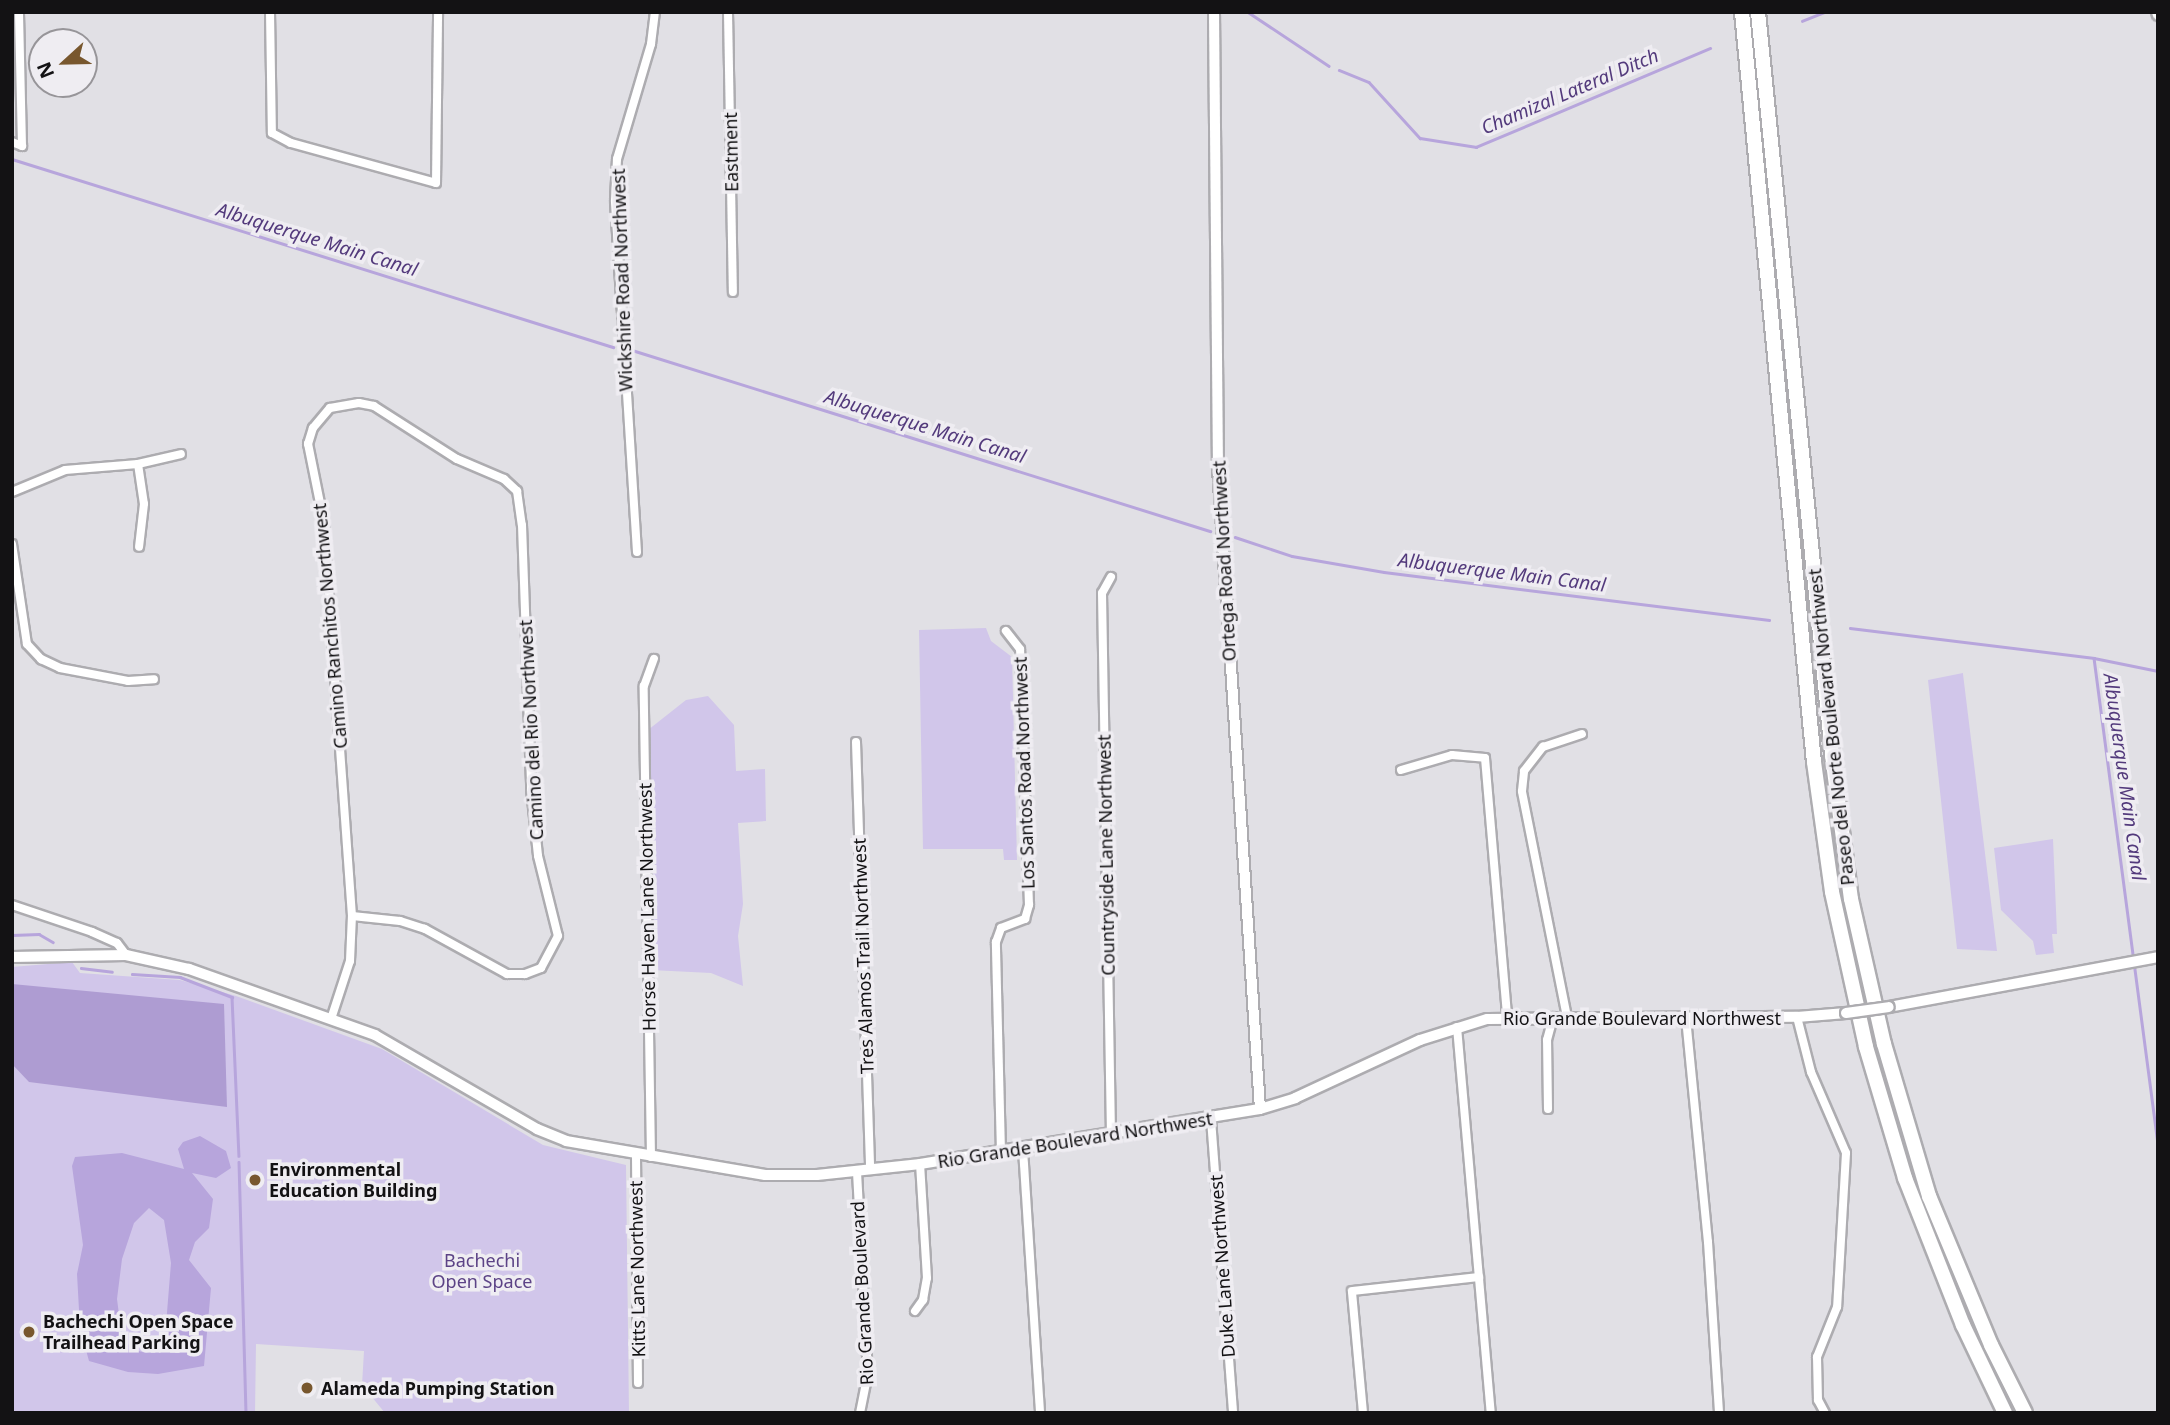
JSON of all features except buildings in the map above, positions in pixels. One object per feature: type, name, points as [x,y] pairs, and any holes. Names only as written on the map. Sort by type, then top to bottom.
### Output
[{"type":"highway","name":"Paseo del Norte Boulevard Northwest","points":[[1742,12],[1812,749],[1832,891],[1866,1046],[1905,1178],[1963,1325],[2005,1413]]},
{"type":"highway","name":"Paseo del Norte Boulevard Northwest","points":[[1758,12],[1832,755],[1851,899],[1884,1044],[1929,1196],[1991,1345],[2025,1413]]},
{"type":"street","points":[[12,142],[22,145],[19,12]]},
{"type":"street","points":[[270,12],[272,133],[291,143],[436,183],[438,12]]},
{"type":"street","name":"Wickshire Road Northwest","points":[[637,552],[615,201],[617,159],[651,44],[655,12]]},
{"type":"street","name":"Eastment","points":[[729,12],[733,292]]},
{"type":"street","name":"Ortega Road Northwest","points":[[1214,12],[1218,468],[1260,1109]]},
{"type":"street","name":"Camino Ranchitos Northwest","points":[[331,1019],[350,961],[352,916],[324,523],[308,460],[313,428],[330,408],[359,403],[374,406],[517,491]]},
{"type":"street","points":[[12,492],[65,470],[138,464],[181,454]]},
{"type":"street","points":[[138,464],[144,504],[139,547]]},
{"type":"street","name":"Camino del Rio Northwest","points":[[352,916],[400,921],[425,929],[507,975],[525,974],[541,968],[554,951],[558,936],[555,913],[538,856],[531,789],[522,525],[517,491]]},
{"type":"street","points":[[12,544],[27,644],[41,659],[60,668],[128,681],[154,679]]},
{"type":"street","name":"Countryside Lane Northwest","points":[[1111,577],[1102,593],[1111,1135]]},
{"type":"street","name":"Los Santos Road Northwest","points":[[1001,1153],[996,942],[1001,928],[1025,919],[1030,905],[1020,649],[1006,631]]},
{"type":"street","name":"Horse Haven Lane Northwest","points":[[650,1157],[644,686],[654,659]]},
{"type":"street","points":[[1567,1017],[1522,791],[1524,771],[1533,756],[1561,737],[1582,734]]},
{"type":"street","name":"Tres Alamos Trail Northwest","points":[[856,742],[870,1170]]},
{"type":"street","points":[[1401,770],[1452,755],[1485,758],[1507,1017]]},
{"type":"street","points":[[12,905],[92,932],[117,943],[126,955]]},
{"type":"street","name":"Rio Grande Boulevard Northwest","points":[[12,957],[126,955],[189,969],[376,1035],[443,1071],[537,1129],[566,1141],[765,1175],[857,1171],[920,1164],[1260,1109],[1457,1027],[1507,1017],[1797,1017],[1846,1013],[2158,957]]},
{"type":"street","points":[[1548,1110],[1547,1040],[1553,1017]]},
{"type":"street","points":[[1797,1017],[1811,1072],[1846,1153],[1837,1307],[1817,1357],[1818,1400],[1825,1413]]},
{"type":"street","points":[[1686,1018],[1708,1242],[1719,1413]]},
{"type":"street","points":[[1457,1027],[1491,1413]]},
{"type":"street","name":"Duke Lane Northwest","points":[[1211,1119],[1233,1413]]},
{"type":"street","points":[[1023,1149],[1040,1413]]},
{"type":"street","name":"Kitts Lane Northwest","points":[[636,1155],[638,1383]]},
{"type":"street","points":[[915,1311],[923,1300],[926,1278],[920,1164]]},
{"type":"street","name":"Rio Grande Boulevard","points":[[857,1171],[868,1373],[860,1413]]},
{"type":"street","points":[[1363,1413],[1352,1291],[1479,1277]]},
{"type":"green space","points":[[986,628],[991,641],[1012,657],[1017,860],[1004,860],[1003,849],[923,849],[919,630]]},
{"type":"green space","points":[[1963,673],[1997,951],[1957,949],[1928,680]]},
{"type":"green space","points":[[708,696],[734,725],[736,771],[765,769],[766,821],[738,823],[743,904],[738,936],[743,986],[711,973],[651,970],[655,906],[649,904],[648,730],[686,700]]},
{"type":"green space","points":[[2053,839],[2057,934],[2052,934],[2054,953],[2036,955],[2033,941],[2001,910],[1994,848]]},
{"type":"green space","name":"Bachechi Open Space","points":[[72,962],[80,973],[180,980],[236,996],[382,1049],[543,1145],[626,1165],[629,1413],[385,1413],[362,1385],[364,1351],[256,1344],[255,1413],[12,1413],[12,967]]},
{"type":"shaded area","points":[[12,984],[224,1004],[227,1107],[29,1082],[12,1064]]},
{"type":"shaded area","points":[[200,1136],[226,1151],[231,1168],[216,1178],[192,1173],[213,1199],[209,1228],[195,1242],[189,1260],[211,1288],[204,1366],[158,1374],[128,1372],[89,1361],[80,1328],[77,1274],[83,1245],[72,1166],[75,1157],[122,1153],[184,1169],[178,1149],[183,1142]],"holes":[[[149,1208],[164,1220],[171,1263],[165,1337],[157,1350],[146,1353],[131,1349],[121,1330],[117,1299],[122,1259],[134,1223]]]},
{"type":"waterway","name":"Chamizal Lateral Ditch","points":[[1248,12],[1329,66]]},
{"type":"waterway","name":"Chamizal Lateral Ditch","points":[[1802,21],[1824,12]]},
{"type":"waterway","name":"Chamizal Lateral Ditch","points":[[1339,70],[1369,82],[1420,138],[1476,147],[1710,48]]},
{"type":"waterway","name":"Albuquerque Main Canal","points":[[12,159],[613,347]]},
{"type":"waterway","name":"Albuquerque Main Canal","points":[[632,350],[1210,531]]},
{"type":"waterway","name":"Albuquerque Main Canal","points":[[1235,537],[1292,556],[1384,572],[1769,620]]},
{"type":"waterway","name":"Albuquerque Main Canal","points":[[1850,628],[2094,658],[2158,671]]},
{"type":"waterway","name":"Albuquerque Main Canal","points":[[2094,658],[2158,1143]]},
{"type":"waterway","points":[[12,935],[39,934],[53,942]]},
{"type":"waterway","points":[[81,968],[112,972]]},
{"type":"waterway","points":[[132,974],[180,977],[232,997],[239,1156]]},
{"type":"waterway","points":[[239,1162],[246,1413]]},
{"type":"place","name":"Environmental Education Building","points":[[255,1180]]},
{"type":"place","name":"Bachechi Open Space Trailhead Parking","points":[[29,1332]]},
{"type":"place","name":"Alameda Pumping Station","points":[[307,1388]]}]
